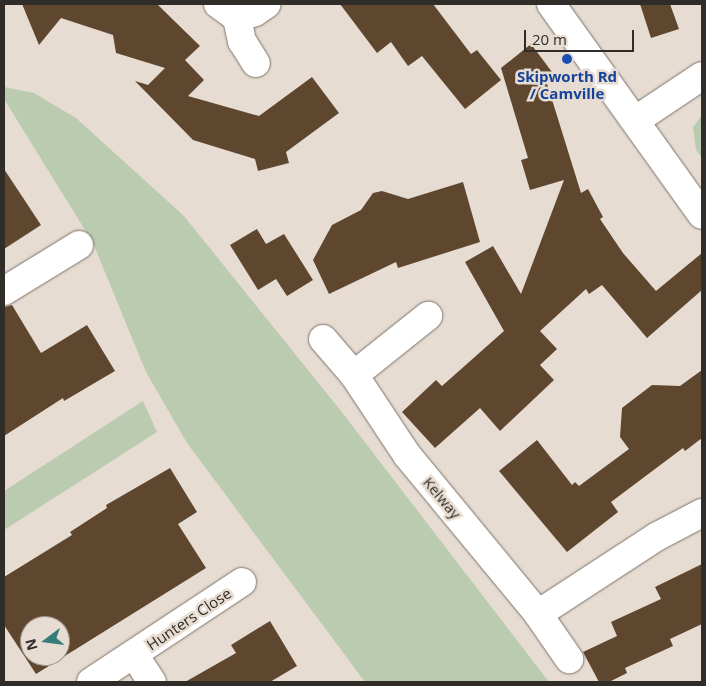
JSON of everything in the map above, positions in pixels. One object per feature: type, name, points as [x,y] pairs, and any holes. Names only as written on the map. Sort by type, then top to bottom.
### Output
[{"type":"street","points":[[256,63],[242,41],[227,11],[255,12],[267,4]]},
{"type":"street","points":[[551,4],[636,120],[702,215]]},
{"type":"street","points":[[636,120],[702,76]]},
{"type":"street","points":[[4,290],[79,245]]},
{"type":"street","points":[[354,375],[428,316]]},
{"type":"street","name":"Kelway","points":[[323,339],[354,375],[407,456],[538,614],[569,659]]},
{"type":"street","points":[[538,614],[656,537],[702,513]]},
{"type":"street","name":"Hunters Close","points":[[91,682],[135,656],[242,582]]},
{"type":"street","name":"Hunters Close","points":[[135,656],[152,682]]},
{"type":"green space","points":[[4,87],[34,93],[76,118],[184,216],[341,411],[549,682],[365,682],[187,443],[146,372],[93,243],[4,99]]},
{"type":"green space","points":[[702,115],[702,158],[696,150],[693,127]]},
{"type":"green space","points":[[143,401],[157,432],[4,530],[4,491]]},
{"type":"building","points":[[22,4],[157,4],[200,46],[185,60],[204,80],[188,96],[259,116],[312,77],[339,113],[286,152],[289,163],[258,171],[255,159],[193,140],[135,81],[148,85],[165,68],[116,53],[113,35],[61,18],[39,45]]},
{"type":"building","points":[[340,4],[433,4],[471,54],[477,50],[501,80],[465,109],[422,56],[408,66],[391,42],[377,53]]},
{"type":"building","points":[[640,4],[670,4],[679,29],[651,38]]},
{"type":"building","points":[[531,44],[552,72],[545,77],[581,193],[588,189],[603,217],[600,219],[623,253],[656,291],[702,253],[702,290],[647,338],[602,285],[589,294],[586,289],[540,331],[557,349],[540,365],[554,380],[500,431],[480,408],[435,448],[402,412],[436,380],[442,386],[504,331],[465,262],[493,246],[521,294],[564,180],[530,190],[521,160],[528,158],[501,68]]},
{"type":"building","points":[[4,169],[41,225],[4,249]]},
{"type":"building","points":[[463,182],[480,242],[398,268],[396,262],[329,294],[313,260],[332,225],[361,210],[373,193],[382,191],[408,199]]},
{"type":"building","points":[[257,229],[266,244],[284,234],[313,280],[287,296],[276,279],[258,290],[230,245]]},
{"type":"building","points":[[12,305],[41,353],[87,325],[115,371],[64,401],[63,398],[4,436],[4,307]]},
{"type":"building","points":[[702,370],[702,438],[685,451],[683,448],[611,502],[618,512],[567,552],[499,471],[537,440],[572,485],[575,482],[579,486],[629,449],[620,437],[622,408],[652,385],[680,386]]},
{"type":"building","points":[[170,468],[197,512],[178,524],[206,568],[70,653],[70,616],[20,616],[20,650],[4,625],[4,577],[72,535],[70,532],[107,508],[106,505]]},
{"type":"building","points":[[702,564],[702,624],[670,639],[673,646],[625,668],[627,673],[609,682],[599,682],[583,652],[617,636],[611,622],[661,599],[655,587]]},
{"type":"building","points":[[270,621],[297,666],[270,682],[185,682],[236,653],[231,645]]},
{"type":"building","points":[[31,666],[49,666],[36,674]]},
{"type":"place","name":"Skipworth Rd / Camville","points":[[567,59]]}]
